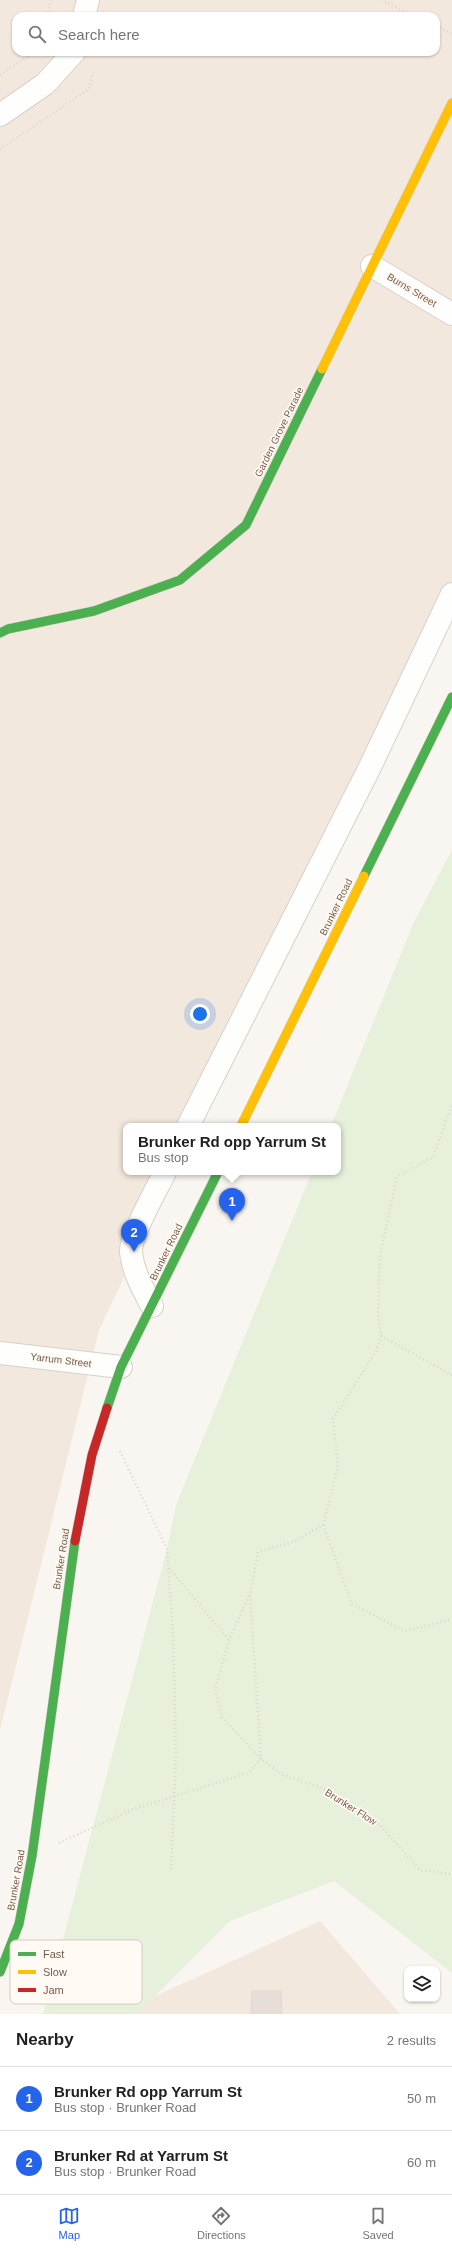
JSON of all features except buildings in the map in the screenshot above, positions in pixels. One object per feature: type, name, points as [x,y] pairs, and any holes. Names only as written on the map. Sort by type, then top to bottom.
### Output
[{"type":"main road","name":"Garden Grove Parade","points":[[0,633],[8,629],[94,611],[180,580],[246,525],[452,103]]},
{"type":"main road","name":"Brunker Road","points":[[242,1123],[452,697]]},
{"type":"main road","name":"Brunker Road","points":[[13,1940],[19,1924],[32,1856],[71,1565],[92,1455],[121,1368],[217,1175]]},
{"type":"main road","name":"Brunker Road","points":[[0,1972],[10,1947]]},
{"type":"street","points":[[85,12],[88,0]]},
{"type":"street","points":[[0,115],[45,84],[70,56]]},
{"type":"street","name":"Burns Street","points":[[372,266],[452,314]]},
{"type":"street","points":[[190,1123],[370,767],[452,594]]},
{"type":"street","points":[[152,1306],[136,1276],[131,1250],[140,1222],[164,1175]]},
{"type":"street","name":"Yarrum Street","points":[[0,1352],[121,1368]]},
{"type":"path","points":[[48,12],[51,0]]},
{"type":"path","points":[[381,0],[406,12]]},
{"type":"path","points":[[440,28],[452,34]]},
{"type":"path","points":[[0,75],[29,56]]},
{"type":"path","points":[[452,1105],[433,1158],[397,1177],[380,1254],[378,1312],[381,1336],[376,1351],[334,1419],[338,1466],[323,1525],[352,1604],[405,1632],[452,1619]]},
{"type":"path","points":[[381,1336],[452,1374]]},
{"type":"path","points":[[105,1416],[136,1487],[167,1549],[174,1632],[176,1755],[171,1869]]},
{"type":"path","points":[[32,1856],[131,1810],[248,1773],[261,1759],[250,1595],[258,1552],[293,1542],[323,1525]]},
{"type":"path","points":[[169,1568],[229,1640]]},
{"type":"path","name":"Brunker Flow","points":[[250,1595],[229,1640],[215,1689],[222,1717],[261,1759],[283,1775],[320,1788],[380,1825],[420,1870],[452,1874]]},
{"type":"shaded area","points":[[0,0],[452,0],[452,588],[197,1123],[123,1123],[123,1175],[173,1175],[99,1330],[0,1730]]},
{"type":"shaded area","points":[[320,1921],[400,2014],[116,2014],[138,2004],[142,2004],[142,2002]]},
{"type":"green space","points":[[452,850],[452,1973],[334,1881],[230,1921],[137,2014],[43,2014],[46,2004],[142,2004],[142,1940],[63,1940],[167,1549],[176,1505],[311,1175],[341,1175],[341,1123],[332,1123],[414,922]]},
{"type":"traffic: fast","points":[[0,633],[8,629],[94,611],[180,580],[246,525],[322,369]]},
{"type":"traffic: fast","points":[[364,876],[452,697]]},
{"type":"traffic: fast","points":[[107,1408],[121,1367],[217,1175]]},
{"type":"traffic: fast","points":[[13,1940],[19,1924],[32,1856],[75,1541]]},
{"type":"traffic: fast","points":[[0,1972],[10,1947]]},
{"type":"traffic: slow","points":[[322,369],[452,103]]},
{"type":"traffic: slow","points":[[242,1123],[364,876]]},
{"type":"traffic: jam","points":[[75,1541],[92,1455],[107,1408]]},
{"type":"place","name":"Brunker Rd opp Yarrum St","points":[[232,1221]]},
{"type":"place","name":"Brunker Rd at Yarrum St","points":[[134,1252]]}]
